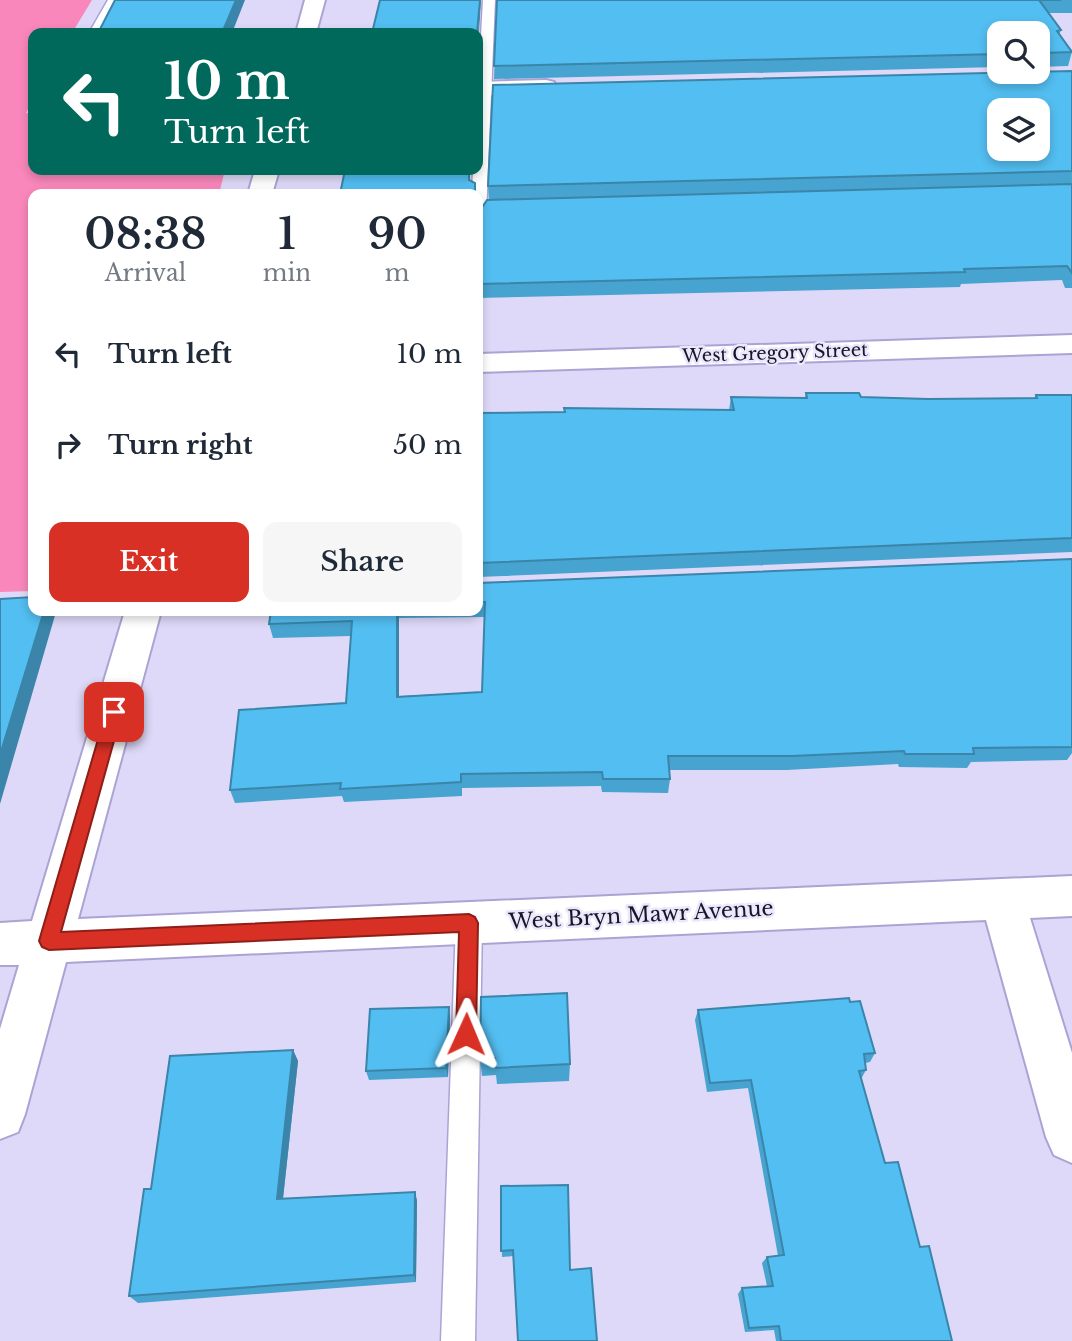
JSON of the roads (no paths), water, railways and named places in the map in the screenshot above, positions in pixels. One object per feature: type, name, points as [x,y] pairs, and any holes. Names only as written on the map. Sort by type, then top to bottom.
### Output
[{"type":"street","points":[[307,28],[315,0]]},
{"type":"street","points":[[483,89],[568,87]]},
{"type":"street","name":"West Gregory Street","points":[[483,363],[1072,344]]},
{"type":"street","points":[[0,1114],[142,616]]},
{"type":"street","name":"West Bryn Mawr Avenue","points":[[0,944],[1072,896]]},
{"type":"street","points":[[1002,900],[1072,1137]]},
{"type":"lane","points":[[97,28],[114,0]]},
{"type":"lane","points":[[483,67],[489,0]]},
{"type":"lane","points":[[458,1341],[469,923]]}]
